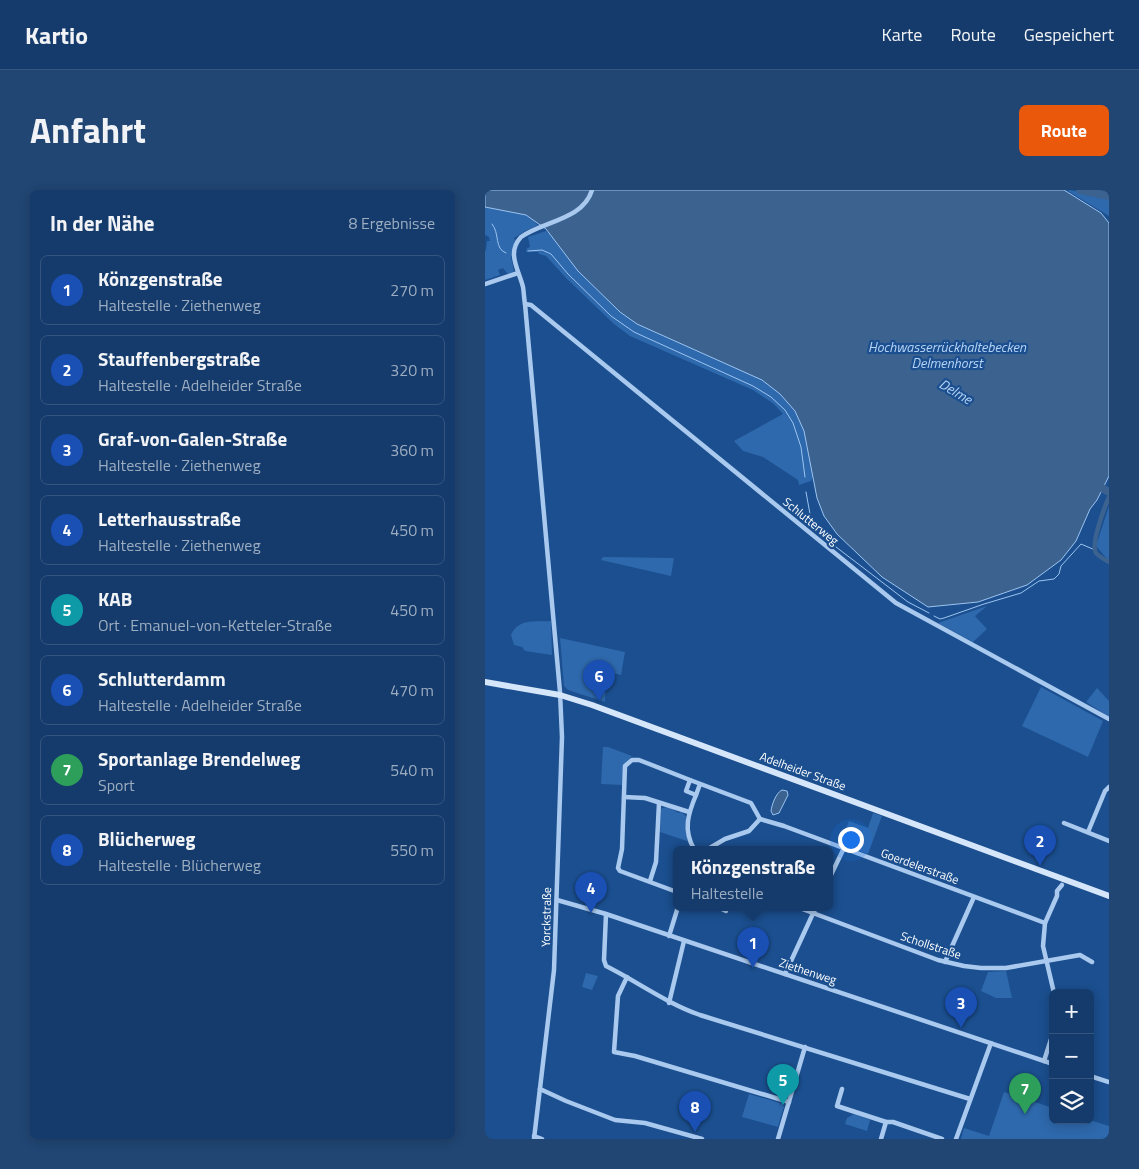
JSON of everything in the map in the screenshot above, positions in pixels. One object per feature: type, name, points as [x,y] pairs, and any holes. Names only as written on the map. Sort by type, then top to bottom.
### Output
[{"type":"main road","name":"Adelheider Straße","points":[[485,682],[560,695],[592,705],[1063,882],[1109,896]]},
{"type":"street","name":"Yorckstraße","points":[[534,1138],[554,970],[562,737],[560,695],[525,304],[523,287],[517,273],[513,255],[516,242],[521,237],[565,217],[586,202],[591,190]]},
{"type":"street","points":[[485,284],[517,273]]},
{"type":"street","name":"Schlutterweg","points":[[525,304],[531,305],[896,603],[1109,719]]},
{"type":"street","points":[[673,890],[620,871],[618,868],[622,848],[625,766],[632,760],[639,760],[751,803],[760,819],[749,831],[714,846]]},
{"type":"street","points":[[690,780],[686,791],[695,795]]},
{"type":"street","points":[[694,846],[688,833],[689,812],[700,784]]},
{"type":"street","points":[[1088,832],[1105,791],[1109,787]]},
{"type":"street","points":[[624,796],[645,798],[689,812]]},
{"type":"street","points":[[650,881],[656,862],[659,803]]},
{"type":"street","name":"Goerdelerstraße","points":[[760,819],[784,826],[1045,923]]},
{"type":"street","points":[[1063,823],[1109,841]]},
{"type":"street","points":[[833,871],[844,848]]},
{"type":"street","points":[[1053,989],[1043,946],[1045,923],[1057,896],[1057,891],[1063,882]]},
{"type":"street","points":[[945,962],[974,896]]},
{"type":"street","name":"Ziethenweg","points":[[557,900],[606,914],[1049,1062]]},
{"type":"street","points":[[669,936],[677,911]]},
{"type":"street","name":"Schollstraße","points":[[810,911],[945,962],[981,968],[1006,968],[1046,963],[1080,955],[1092,962]]},
{"type":"street","points":[[785,974],[813,912]]},
{"type":"street","points":[[606,914],[606,966],[669,1003],[700,1015],[970,1099]]},
{"type":"street","points":[[669,1003],[684,941]]},
{"type":"street","points":[[627,977],[618,996],[614,1052],[635,1056],[789,1102]]},
{"type":"street","points":[[1044,1060],[1053,1034]]},
{"type":"street","points":[[956,1139],[991,1043]]},
{"type":"street","points":[[778,1139],[805,1048]]},
{"type":"street","points":[[1094,1077],[1109,1082]]},
{"type":"street","points":[[540,1088],[566,1101],[615,1120],[651,1124],[702,1139]]},
{"type":"street","points":[[842,1089],[837,1106],[886,1122],[893,1122],[919,1130],[923,1136],[942,1139]]},
{"type":"street","points":[[881,1139],[886,1122]]},
{"type":"street","points":[[534,1138],[542,1139]]},
{"type":"shaded area","points":[[485,190],[535,218],[533,220],[538,225],[514,238],[511,257],[514,271],[510,274],[503,268],[498,270],[500,275],[485,280],[485,251],[487,241],[490,241],[489,237],[485,235]]},
{"type":"shaded area","points":[[1068,191],[1109,197],[1109,216]]},
{"type":"shaded area","points":[[546,231],[551,235],[552,233],[774,319],[818,475],[813,477],[811,481],[799,485],[798,480],[763,457],[743,451],[734,441],[783,414],[774,404],[753,390],[630,336],[614,324],[546,256],[538,252],[526,252],[527,248],[530,247],[528,237]]},
{"type":"shaded area","points":[[1109,506],[1109,561],[1096,546]]},
{"type":"shaded area","points":[[603,557],[674,558],[671,576],[601,560]]},
{"type":"shaded area","points":[[987,606],[975,616],[987,629],[973,642],[938,623]]},
{"type":"shaded area","points":[[551,621],[552,655],[525,651],[522,647],[514,645],[511,635],[518,626],[528,622]]},
{"type":"shaded area","points":[[560,638],[625,652],[621,675],[606,671],[605,702],[568,690],[564,686]]},
{"type":"shaded area","points":[[1041,687],[1103,721],[1088,757],[1022,726]]},
{"type":"shaded area","points":[[1097,688],[1109,701],[1109,717],[1086,702]]},
{"type":"shaded area","points":[[603,747],[632,756],[624,765],[623,785],[601,784]]},
{"type":"shaded area","points":[[668,807],[686,816],[686,832],[690,842],[660,832],[661,810]]},
{"type":"shaded area","points":[[873,813],[882,816],[868,854],[840,844],[849,821],[868,828]]},
{"type":"shaded area","points":[[1006,971],[1012,998],[996,998],[981,991],[988,972]]},
{"type":"shaded area","points":[[586,973],[598,976],[592,990],[582,987]]},
{"type":"shaded area","points":[[1004,1092],[1049,1107],[1049,1124],[1094,1124],[1094,1121],[1109,1126],[1109,1139],[961,1139],[964,1128],[989,1136]]},
{"type":"shaded area","points":[[749,1094],[783,1104],[784,1108],[778,1127],[742,1117]]},
{"type":"shaded area","points":[[854,1114],[870,1120],[867,1131],[845,1124],[847,1118]]},
{"type":"water","name":"Hochwasserrückhaltebecken Delmenhorst","points":[[485,190],[1064,190],[1101,213],[1109,223],[1109,476],[1097,500],[1090,509],[1076,541],[1061,560],[1027,585],[978,602],[928,607],[882,577],[837,534],[824,516],[817,498],[804,431],[795,411],[780,394],[762,380],[637,324],[620,312],[578,271],[546,229],[526,215],[485,207]]},
{"type":"water","points":[[782,790],[787,791],[788,795],[779,813],[773,815],[771,811],[773,802]]},
{"type":"waterway","points":[[1080,190],[1109,196]]},
{"type":"waterway","points":[[492,224],[496,232],[498,244],[502,251],[506,253]]},
{"type":"waterway","points":[[528,251],[542,250],[551,254],[568,274],[611,316],[634,332],[753,386],[771,397],[785,410],[793,423],[801,447],[805,477]]},
{"type":"waterway","name":"Delme","points":[[1095,484],[1109,492]]},
{"type":"waterway","points":[[806,492],[810,514],[823,537],[908,602],[929,613]]},
{"type":"waterway","points":[[1109,497],[1104,508],[1095,542],[1096,553],[1109,562]]},
{"type":"waterway","points":[[934,616],[940,619],[944,618],[1021,593],[1039,581],[1054,579],[1059,574],[1061,566],[1081,544],[1095,550]]},
{"type":"place","name":"Schlutterdamm","points":[[599,701]]},
{"type":"place","name":"Stauffenbergstraße","points":[[1040,866]]},
{"type":"place","name":"Letterhausstraße","points":[[591,913]]},
{"type":"place","name":"Könzgenstraße","points":[[753,968]]},
{"type":"place","name":"Graf-von-Galen-Straße","points":[[961,1028]]},
{"type":"place","name":"KAB","points":[[783,1105]]},
{"type":"place","name":"Sportanlage Brendelweg","points":[[1025,1114]]},
{"type":"place","name":"Blücherweg","points":[[695,1132]]}]
